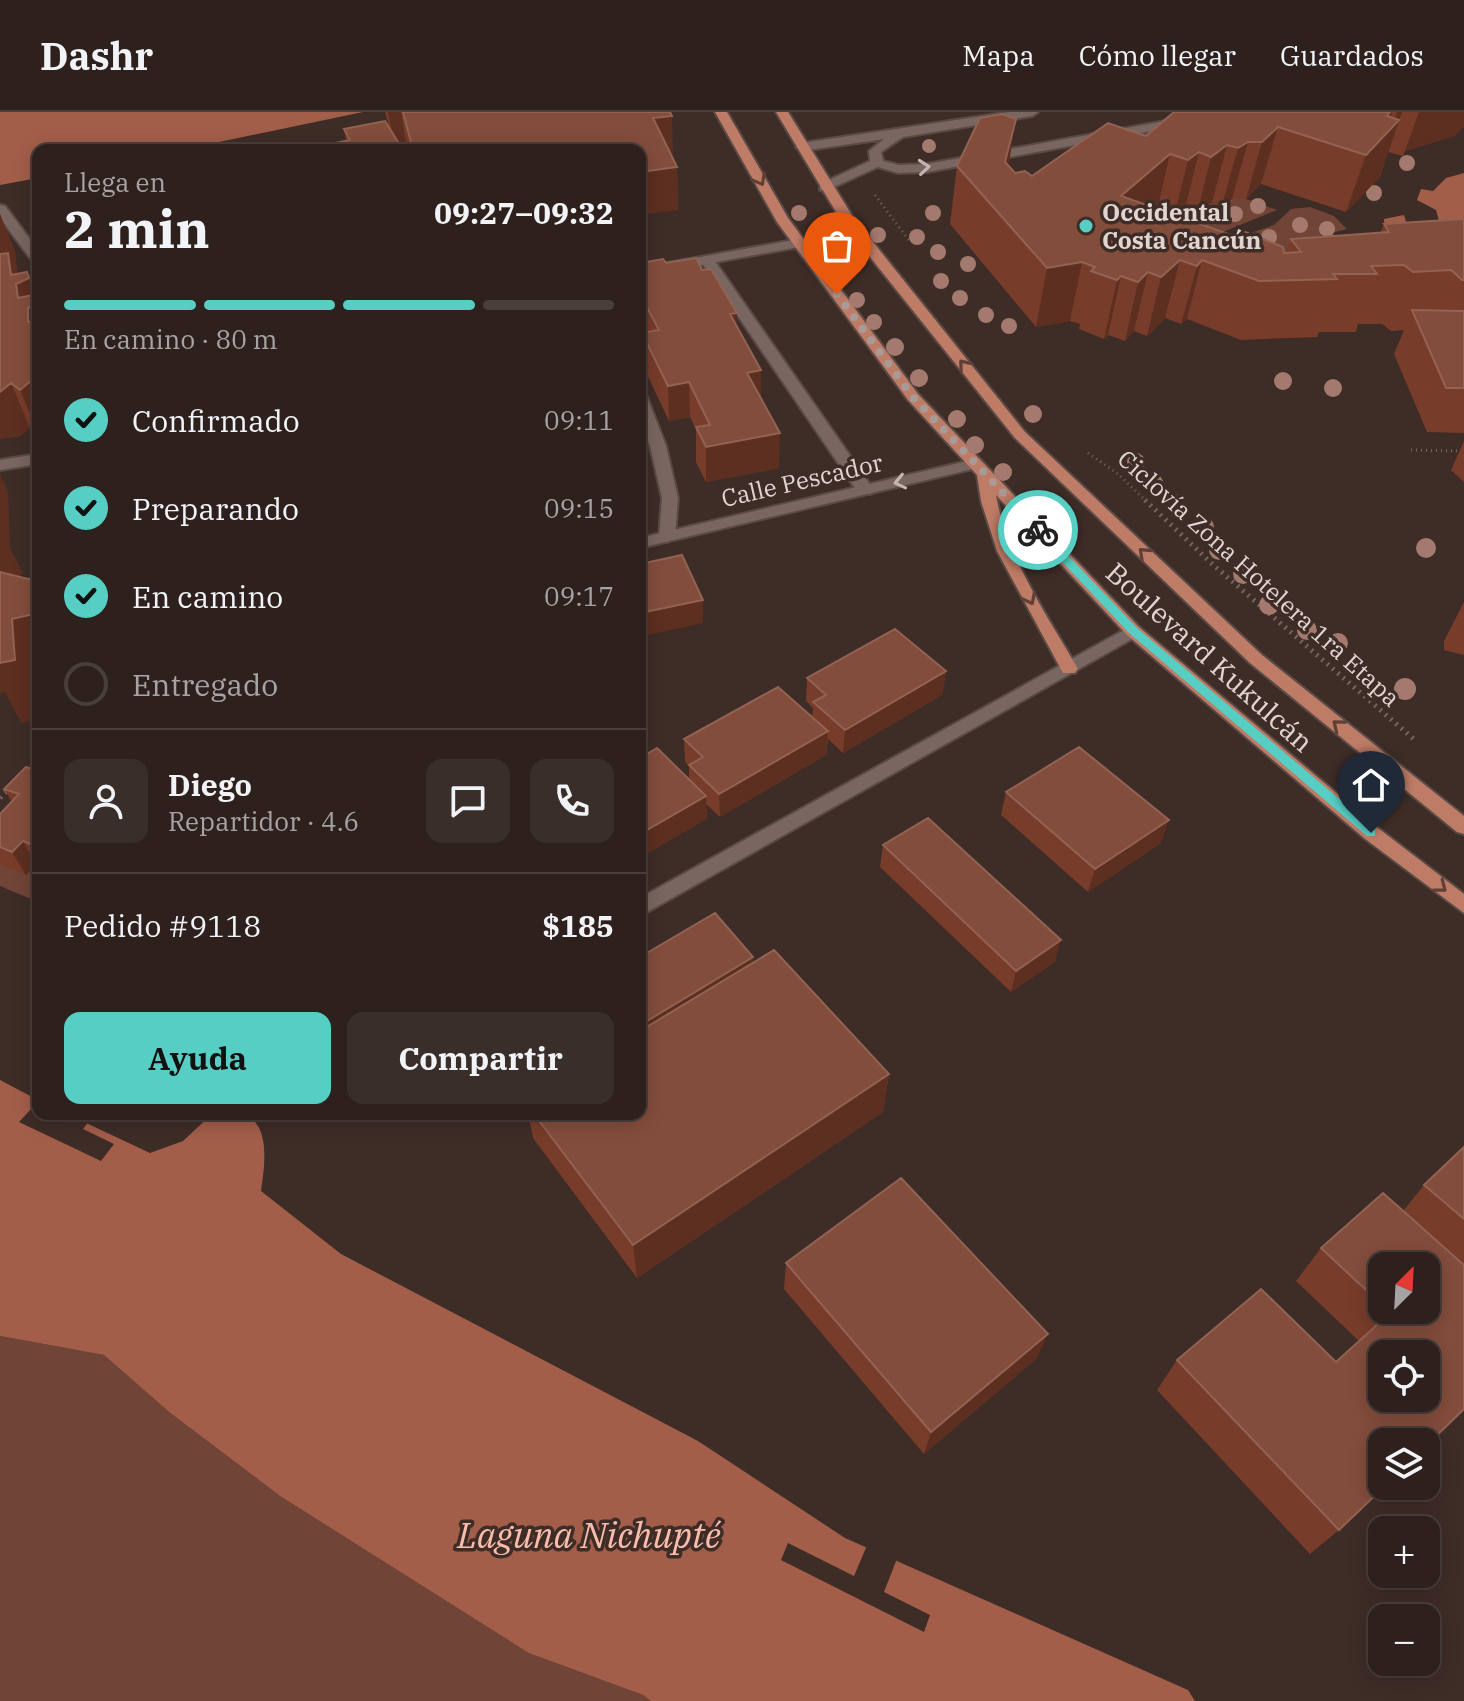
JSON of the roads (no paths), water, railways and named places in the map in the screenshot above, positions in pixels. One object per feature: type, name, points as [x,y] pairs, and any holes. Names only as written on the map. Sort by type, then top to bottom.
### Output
[{"type":"main road","name":"Boulevard Kukulcán","points":[[721,112],[799,243],[913,397],[981,470],[1133,631],[1371,833],[1464,905]]},
{"type":"main road","name":"Boulevard Kukulcán","points":[[782,112],[847,219],[1020,435],[1256,659],[1464,827]]},
{"type":"main road","points":[[981,470],[988,508],[1002,543],[1069,669]]},
{"type":"street","points":[[877,163],[875,151],[920,124],[963,123],[1032,112]]},
{"type":"street","points":[[1142,112],[1158,126]]},
{"type":"street","points":[[825,187],[877,163],[898,169],[992,157],[1235,112]]},
{"type":"street","points":[[963,123],[973,134]]},
{"type":"street","points":[[802,147],[899,134]]},
{"type":"street","points":[[982,145],[992,157]]},
{"type":"street","points":[[0,209],[32,251]]},
{"type":"street","points":[[646,271],[799,243]]},
{"type":"street","points":[[707,260],[865,490]]},
{"type":"street","points":[[646,413],[658,446],[670,498],[667,537]]},
{"type":"street","points":[[0,465],[32,460]]},
{"type":"street","name":"Calle Pescador","points":[[646,542],[865,490],[981,470]]},
{"type":"street","points":[[646,905],[1133,631]]},
{"type":"water","points":[[0,112],[363,112],[210,144],[32,144],[32,179],[0,185]]},
{"type":"water","points":[[1464,173],[1464,248],[1385,231],[1384,219],[1404,215],[1407,225],[1439,221],[1436,210],[1417,200],[1421,189],[1433,191],[1446,178]]},
{"type":"water","name":"Laguna Nichupté","points":[[0,1080],[32,1097],[32,1120],[80,1120],[150,1153],[183,1141],[206,1120],[253,1120],[259,1128],[264,1148],[261,1191],[341,1254],[698,1441],[845,1538],[1188,1690],[1195,1701],[651,1701],[643,1695],[529,1653],[280,1496],[169,1412],[104,1355],[0,1336]]},
{"type":"place","name":"Occidental Costa Cancún","points":[[1086,226]]}]
